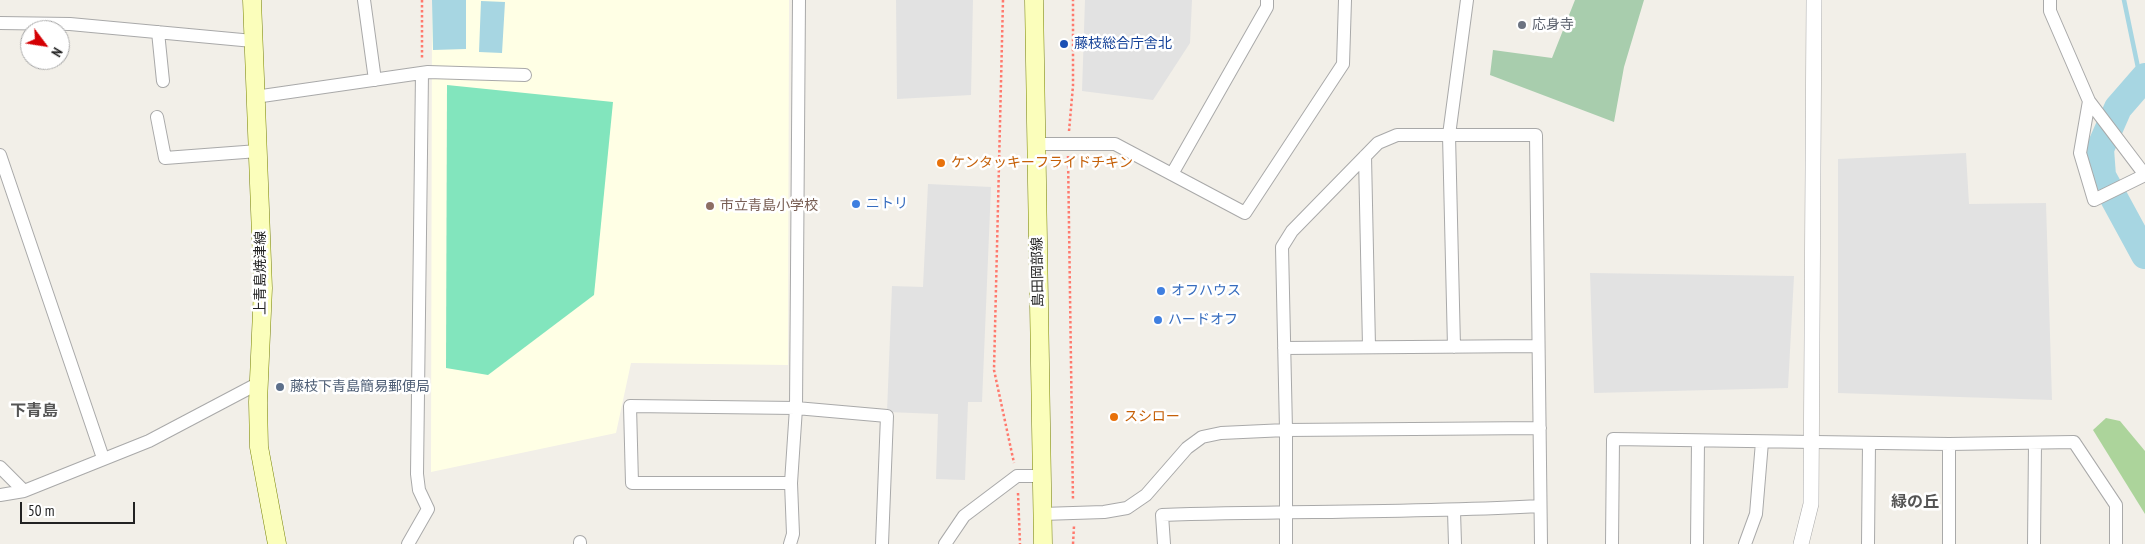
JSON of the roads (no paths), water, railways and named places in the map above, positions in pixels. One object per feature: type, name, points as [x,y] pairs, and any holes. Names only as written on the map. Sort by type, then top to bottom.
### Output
[{"type":"main road","name":"上青島焼津線","points":[[252,0],[263,288],[259,383],[259,447],[277,544]]},
{"type":"main road","name":"島田岡部線","points":[[1034,0],[1043,544]]},
{"type":"street","points":[[364,0],[375,80]]},
{"type":"street","points":[[790,544],[793,534],[791,483],[796,408],[799,0]]},
{"type":"street","points":[[1172,174],[1267,7],[1267,0]]},
{"type":"street","points":[[1036,144],[1115,144],[1245,213],[1343,64],[1345,0]]},
{"type":"street","points":[[1454,347],[1450,135],[1467,0]]},
{"type":"street","points":[[1801,544],[1811,504],[1814,0]]},
{"type":"street","points":[[2050,0],[2050,11],[2089,101],[2145,175],[2094,200],[2080,153],[2089,101]]},
{"type":"street","points":[[0,24],[70,24],[254,41]]},
{"type":"street","points":[[158,32],[163,81]]},
{"type":"street","points":[[408,544],[428,510],[420,490],[417,474],[422,73]]},
{"type":"street","points":[[255,97],[422,73],[525,75]]},
{"type":"street","points":[[157,117],[165,158],[258,151]]},
{"type":"street","points":[[1286,544],[1286,430],[1282,247],[1292,231],[1378,143],[1397,135],[1450,135],[1536,136],[1537,346],[1541,544]]},
{"type":"street","points":[[0,155],[103,458]]},
{"type":"street","points":[[1365,156],[1370,347]]},
{"type":"street","points":[[1284,348],[1537,346]]},
{"type":"street","points":[[0,495],[24,491],[149,441],[259,383]]},
{"type":"street","points":[[791,483],[632,483],[630,406],[796,408],[887,416],[882,544]]},
{"type":"street","points":[[1042,514],[1104,512],[1127,508],[1146,495],[1187,448],[1202,437],[1221,432],[1540,428]]},
{"type":"street","points":[[1612,544],[1613,440],[1950,444],[2074,442],[2116,505],[2116,544]]},
{"type":"street","points":[[1697,544],[1698,441]]},
{"type":"street","points":[[1745,544],[1756,514],[1762,442]]},
{"type":"street","points":[[1868,544],[1870,443]]},
{"type":"street","points":[[2034,544],[2035,443]]},
{"type":"street","points":[[1949,544],[1950,444]]},
{"type":"street","points":[[0,467],[24,491]]},
{"type":"street","points":[[945,544],[964,516],[1017,476],[1041,476]]},
{"type":"street","points":[[1164,544],[1162,515],[1286,511],[1454,511],[1540,506]]},
{"type":"street","points":[[1454,511],[1455,544]]},
{"type":"water","points":[[432,0],[466,0],[466,49],[433,50]]},
{"type":"water","points":[[481,1],[505,2],[502,53],[479,52]]},
{"type":"waterway","points":[[2124,0],[2141,82]]},
{"type":"waterway","points":[[2145,77],[2118,108],[2100,149],[2102,176],[2145,255]]},
{"type":"place","name":"応身寺","points":[[1522,25]]},
{"type":"place","name":"藤枝総合庁舎北","points":[[1064,44]]},
{"type":"place","name":"ケンタッキーフライドチキン","points":[[941,163]]},
{"type":"place","name":"ニトリ","points":[[856,204]]},
{"type":"place","name":"市立青島小学校","points":[[710,206]]},
{"type":"place","name":"オフハウス","points":[[1161,291]]},
{"type":"place","name":"ハードオフ","points":[[1158,320]]},
{"type":"place","name":"藤枝下青島簡易郵便局","points":[[280,387]]},
{"type":"place","name":"スシロー","points":[[1114,417]]},
{"type":"district","name":"下青島","points":[[34,411]]},
{"type":"district","name":"緑の丘","points":[[1915,502]]}]
